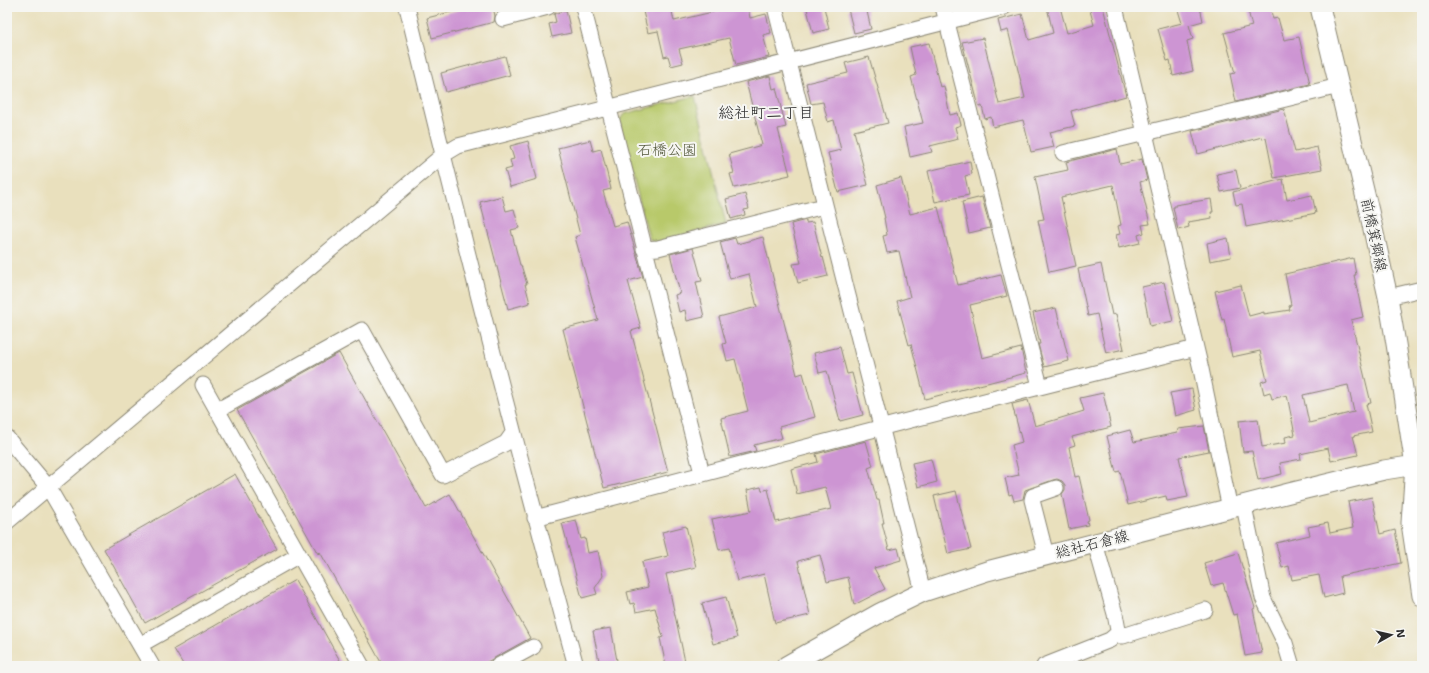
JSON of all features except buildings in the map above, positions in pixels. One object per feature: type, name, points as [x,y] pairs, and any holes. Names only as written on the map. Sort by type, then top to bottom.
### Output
[{"type":"main road","name":"前橋箕郷線","points":[[1320,7],[1360,170],[1388,298],[1422,484]]},
{"type":"main road","name":"前橋箕郷線","points":[[1418,467],[1411,523],[1422,595]]},
{"type":"main road","name":"総社石倉線","points":[[786,666],[880,613],[922,592],[987,571],[1384,470],[1418,467]]},
{"type":"street","points":[[407,7],[513,433],[576,666]]},
{"type":"street","points":[[503,19],[548,7]]},
{"type":"street","points":[[583,7],[702,473]]},
{"type":"street","points":[[775,7],[922,592]]},
{"type":"street","points":[[7,522],[443,155],[458,146],[608,106],[789,62],[945,14],[1004,7]]},
{"type":"street","points":[[1115,7],[1196,348],[1237,507],[1261,593],[1285,643],[1290,666]]},
{"type":"street","points":[[945,14],[1040,386]]},
{"type":"street","points":[[1063,152],[1339,86]]},
{"type":"street","points":[[644,249],[658,248],[824,206]]},
{"type":"street","points":[[1388,298],[1422,289]]},
{"type":"street","points":[[218,410],[362,330],[443,475],[506,443],[513,433]]},
{"type":"street","points":[[535,518],[702,473],[882,428],[1040,386],[1196,348]]},
{"type":"street","points":[[204,385],[362,666]]},
{"type":"street","points":[[7,438],[48,487],[152,666]]},
{"type":"street","points":[[1046,556],[1032,500],[1033,496],[1056,488]]},
{"type":"street","points":[[1044,666],[1110,640],[1117,634],[1118,630],[1115,614],[1096,543]]},
{"type":"street","points":[[140,645],[299,555]]},
{"type":"street","points":[[1117,634],[1123,636],[1205,610]]},
{"type":"street","points":[[498,666],[533,647]]},
{"type":"green space","name":"石橋公園","points":[[695,96],[726,224],[655,243],[649,238],[619,121],[624,114]]},
{"type":"district","name":"総社町二丁目","points":[[766,112]]}]
